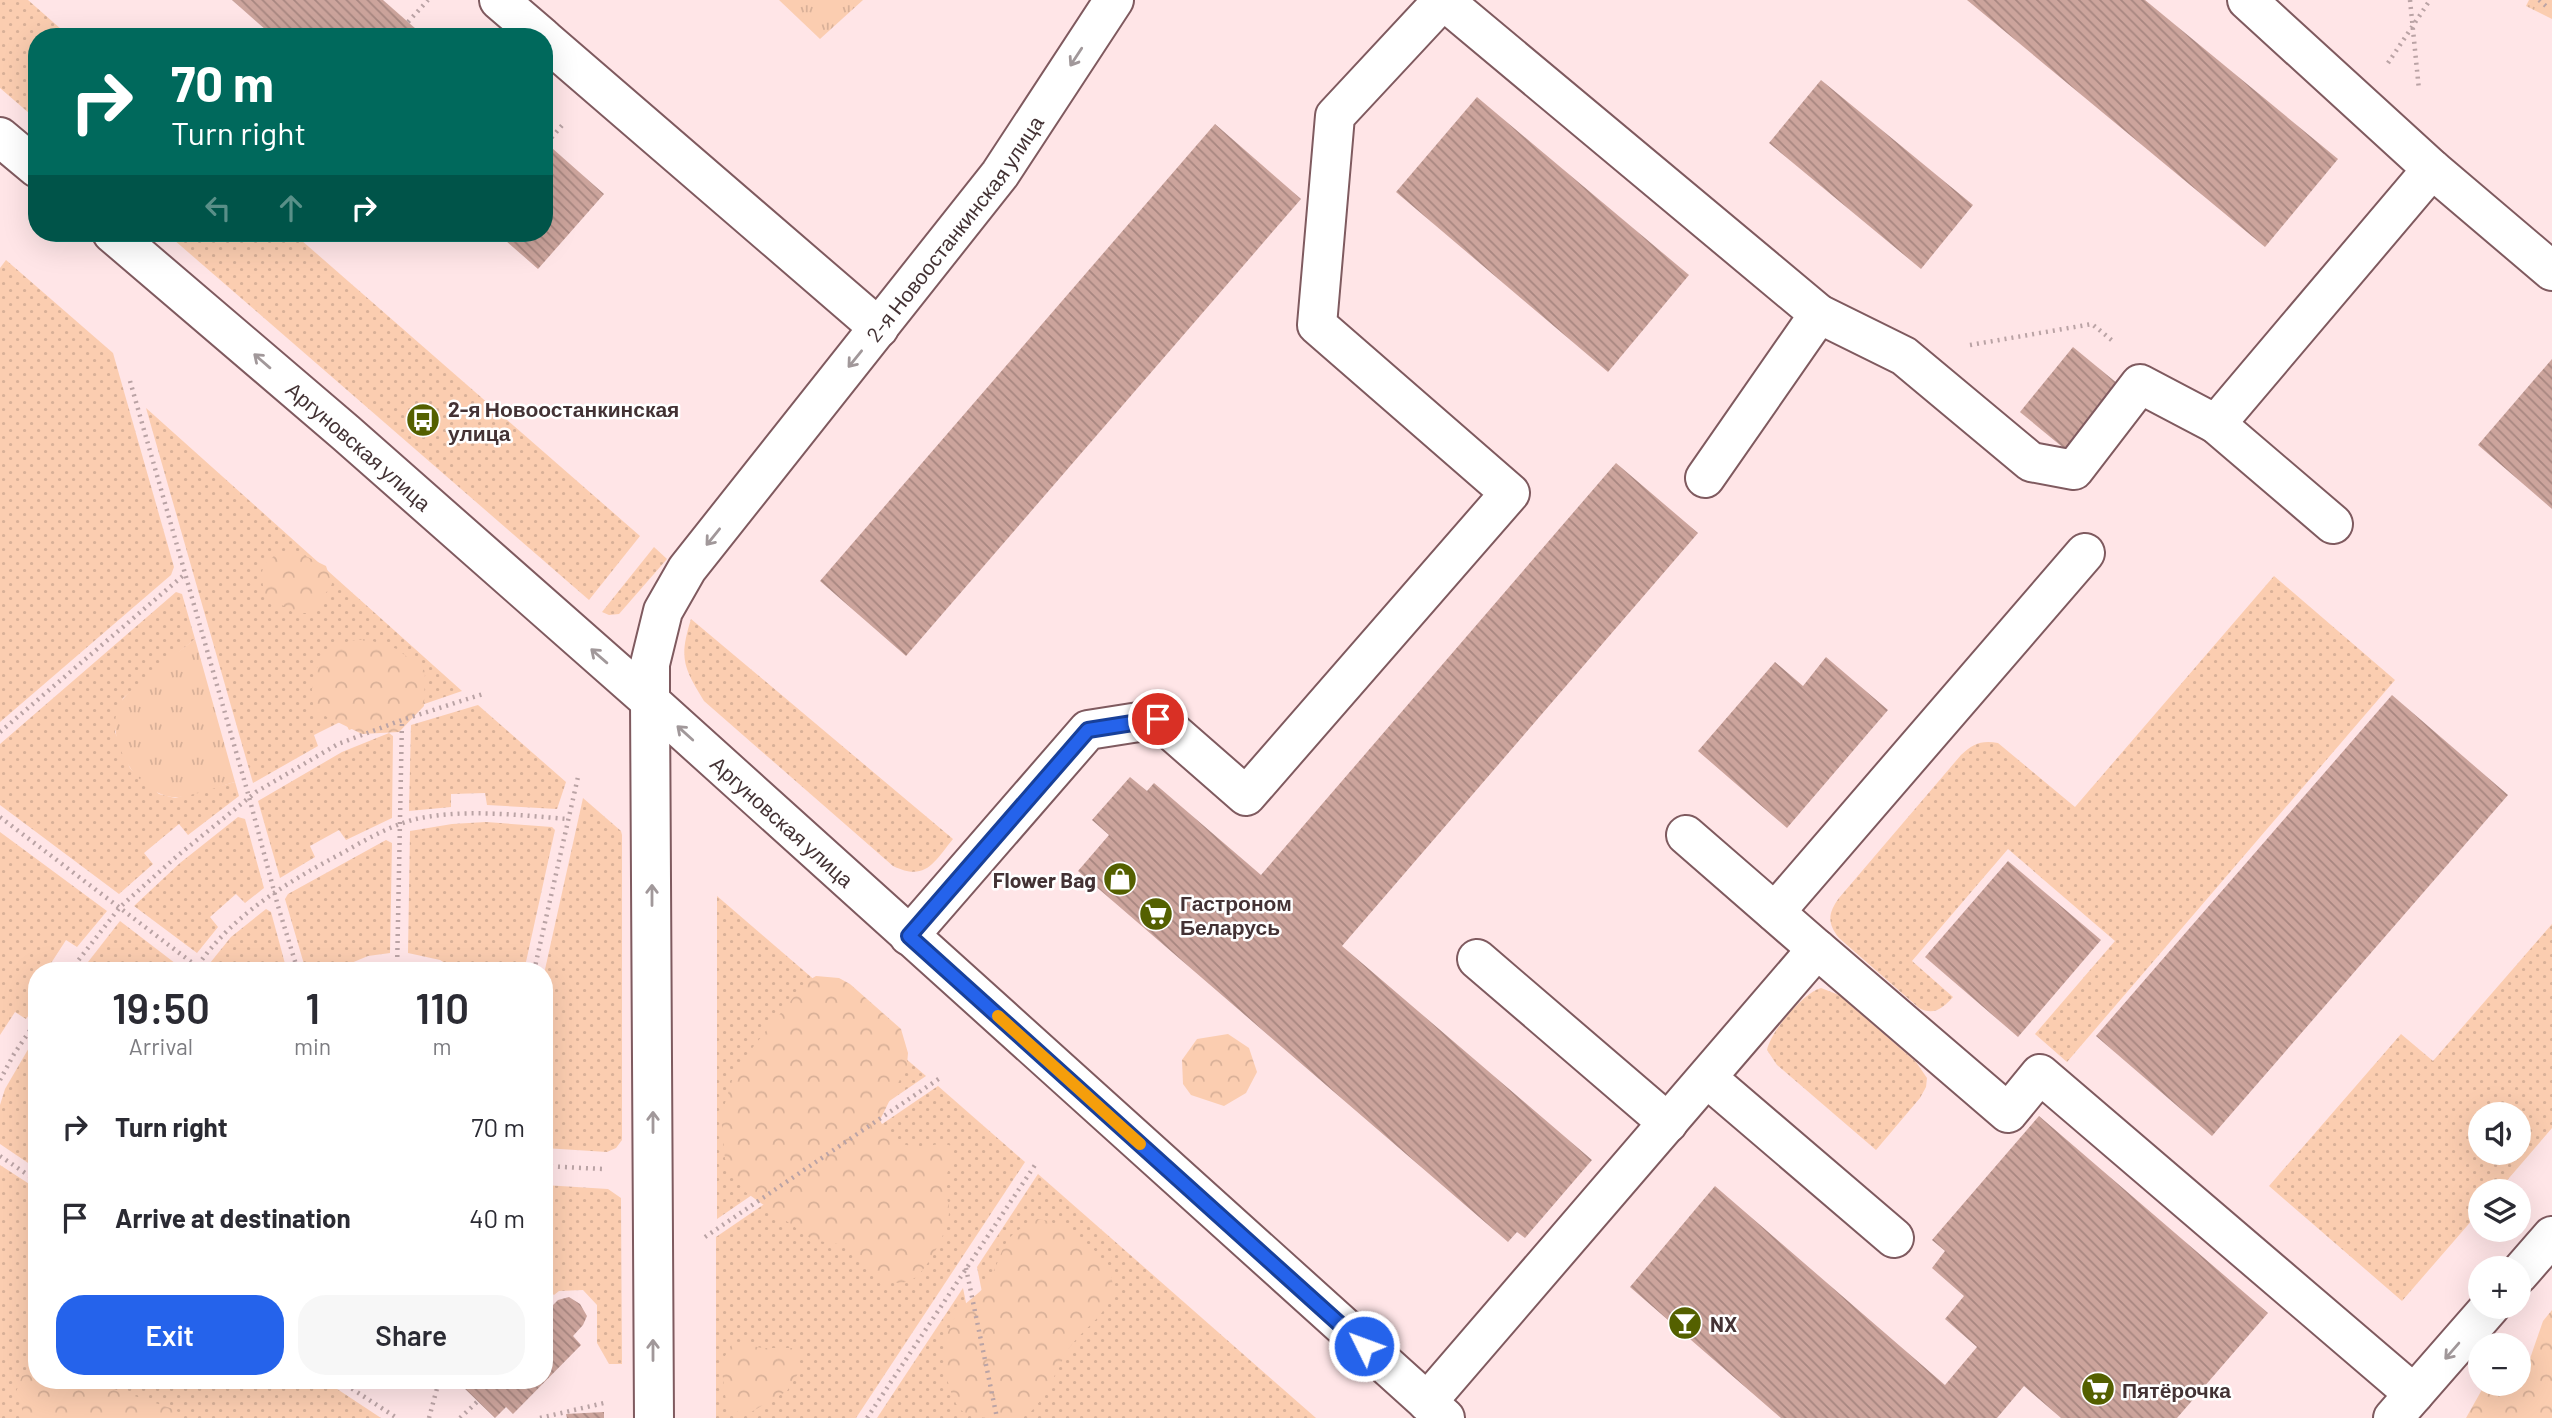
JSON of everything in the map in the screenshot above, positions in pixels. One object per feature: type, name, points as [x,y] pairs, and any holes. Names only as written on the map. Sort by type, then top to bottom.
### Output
[{"type":"street","points":[[499,0],[531,28]]},
{"type":"street","name":"2-я Новоостанкинская улица","points":[[654,1418],[650,664],[663,611],[687,569],[1000,174],[1114,0]]},
{"type":"street","points":[[909,936],[1088,730],[1158,719],[1246,796],[1510,493],[1317,325],[1335,116],[1443,0],[1819,314],[1904,356],[2031,462],[2074,470],[2140,384],[2216,424],[2333,524]]},
{"type":"street","points":[[2247,0],[2429,167],[2552,271]]},
{"type":"street","points":[[553,47],[879,328]]},
{"type":"street","points":[[2216,424],[2429,167]]},
{"type":"street","name":"Аргуновская улица","points":[[123,242],[346,433],[650,701],[1436,1410]]},
{"type":"street","points":[[1705,478],[1819,314]]},
{"type":"street","points":[[1775,912],[2085,553]]},
{"type":"street","points":[[1686,835],[2008,1113],[2040,1074],[2404,1406],[2480,1319]]},
{"type":"street","points":[[1436,1410],[1668,1123],[1818,949]]},
{"type":"street","points":[[1477,959],[1668,1123]]},
{"type":"street","points":[[1707,1078],[1894,1238]]},
{"type":"street","points":[[2531,1260],[2552,1236]]},
{"type":"path","points":[[408,22],[428,0]]},
{"type":"path","points":[[2410,0],[2429,167]]},
{"type":"path","points":[[2361,104],[2430,0]]},
{"type":"path","points":[[2539,0],[2547,7]]},
{"type":"path","points":[[1904,356],[2092,324],[2123,349]]},
{"type":"path","points":[[130,381],[295,962]]},
{"type":"path","points":[[0,732],[185,574]]},
{"type":"path","points":[[77,962],[120,907],[250,797],[338,744],[483,694]]},
{"type":"path","points":[[397,962],[402,720]]},
{"type":"path","points":[[536,962],[578,777]]},
{"type":"path","points":[[201,962],[224,933],[274,892],[371,837],[400,825],[431,817],[486,814],[567,819]]},
{"type":"path","points":[[0,817],[120,907],[187,962]]},
{"type":"path","points":[[0,1080],[28,1033]]},
{"type":"path","points":[[705,1237],[940,1078]]},
{"type":"path","points":[[0,1156],[28,1175]]},
{"type":"path","points":[[867,1418],[1037,1162]]},
{"type":"path","points":[[553,1167],[605,1170]]},
{"type":"path","points":[[966,1268],[997,1418]]},
{"type":"path","points":[[352,1389],[397,1418]]},
{"type":"path","points":[[429,1418],[437,1389]]},
{"type":"path","points":[[540,1418],[616,1400]]},
{"type":"path","points":[[460,1418],[478,1401]]},
{"type":"green space","points":[[0,0],[28,0],[60,28],[28,28],[28,112],[0,88]]},
{"type":"green space","points":[[779,0],[863,0],[820,39]]},
{"type":"green space","points":[[2529,0],[2552,0],[2552,19],[2526,6]]},
{"type":"green space","points":[[176,242],[303,242],[640,536],[589,600]]},
{"type":"green space","points":[[6,260],[113,353],[174,567],[171,575],[0,722],[0,268]]},
{"type":"green space","points":[[146,408],[462,691],[349,730],[344,720],[314,735],[318,746],[253,783]]},
{"type":"green space","points":[[654,547],[667,559],[619,614],[609,615],[602,612]]},
{"type":"green space","points":[[280,552],[297,552],[326,566],[332,584],[312,613],[294,613],[265,594],[263,569],[268,561]]},
{"type":"green space","points":[[2274,576],[2395,680],[2067,1062],[2035,1034],[2115,941],[2008,849],[1912,961],[1953,997],[1938,1010],[1919,1008],[1839,938],[1832,928],[1830,918],[1839,898],[1965,751],[1982,743],[1998,743],[2075,807]]},
{"type":"green space","points":[[176,592],[182,594],[195,639],[123,698],[115,732],[130,768],[159,794],[175,798],[235,782],[239,796],[188,835],[179,824],[144,853],[153,864],[119,894],[0,805],[0,744]]},
{"type":"green space","points":[[691,619],[953,839],[934,862],[921,871],[914,872],[893,866],[704,701],[685,662],[685,643]]},
{"type":"green space","points":[[195,639],[235,782],[194,794],[172,797],[146,785],[125,760],[115,730],[116,715],[121,702],[134,687]]},
{"type":"green space","points":[[366,639],[397,649],[425,671],[424,706],[399,732],[362,734],[315,711],[312,690],[320,663],[326,655],[344,643]]},
{"type":"green space","points":[[478,705],[566,782],[557,809],[487,805],[485,793],[451,794],[451,807],[409,811],[411,725]]},
{"type":"green space","points":[[389,733],[393,736],[392,818],[346,840],[339,830],[310,846],[315,857],[280,878],[258,801],[342,752]]},
{"type":"green space","points":[[583,798],[621,831],[622,835],[622,1140],[616,1148],[607,1152],[553,1149],[553,962],[547,962]]},
{"type":"green space","points":[[238,817],[245,819],[264,888],[245,903],[236,894],[210,917],[218,927],[197,953],[134,906],[180,863]]},
{"type":"green space","points":[[486,822],[552,827],[555,830],[526,962],[443,962],[408,953],[410,831]]},
{"type":"green space","points":[[0,832],[107,911],[77,947],[66,940],[52,962],[28,962],[28,1016],[26,1019],[15,1012],[0,1035]]},
{"type":"green space","points":[[386,840],[392,843],[390,953],[368,956],[354,962],[303,962],[285,899],[288,894]]},
{"type":"green space","points":[[717,896],[926,1076],[717,1219]]},
{"type":"green space","points":[[266,909],[271,912],[285,962],[211,962],[231,937]]},
{"type":"green space","points":[[120,921],[174,962],[88,962]]},
{"type":"green space","points":[[2552,924],[2552,1128],[2531,1152],[2531,1102],[2468,1102],[2468,1165],[2520,1165],[2508,1179],[2468,1179],[2468,1225],[2402,1301],[2269,1186],[2401,1034],[2433,1061]]},
{"type":"green space","points":[[816,976],[839,978],[850,984],[901,1029],[908,1053],[907,1065],[880,1120],[890,1141],[919,1148],[943,1143],[954,1147],[945,1184],[949,1209],[945,1228],[925,1267],[907,1282],[886,1282],[850,1246],[813,1240],[744,1191],[725,1159],[721,1116],[736,1068],[806,982]]},
{"type":"green space","points":[[1821,988],[1839,995],[1916,1062],[1927,1078],[1920,1098],[1876,1150],[1777,1065],[1767,1050],[1789,1014],[1806,997]]},
{"type":"green space","points":[[1228,1034],[1249,1048],[1257,1072],[1246,1093],[1224,1106],[1191,1095],[1183,1084],[1182,1060],[1197,1039]]},
{"type":"green space","points":[[28,1049],[28,1163],[0,1144],[0,1105],[5,1089]]},
{"type":"green space","points":[[938,1086],[1025,1162],[856,1418],[716,1418],[716,1237]]},
{"type":"green space","points":[[0,1165],[28,1183],[28,1389],[337,1389],[381,1418],[0,1418]]},
{"type":"green space","points":[[1038,1174],[1316,1418],[1007,1418],[977,1267]]},
{"type":"green space","points":[[553,1186],[608,1189],[621,1198],[622,1364],[609,1364],[597,1343],[597,1305],[583,1290],[559,1291],[554,1295]]},
{"type":"green space","points":[[1038,1219],[1077,1236],[1101,1257],[1109,1270],[1111,1296],[1103,1311],[1068,1350],[1048,1388],[1027,1415],[1020,1418],[986,1418],[971,1415],[958,1407],[947,1378],[944,1350],[948,1332],[960,1309],[987,1283],[1009,1239],[1024,1226]]},
{"type":"green space","points":[[963,1288],[989,1418],[877,1418]]},
{"type":"green space","points":[[2552,1310],[2552,1418],[2466,1418],[2478,1396],[2531,1396],[2531,1356],[2543,1321]]},
{"type":"green space","points":[[733,1342],[762,1348],[796,1348],[801,1369],[787,1391],[743,1417],[726,1401],[721,1363]]},
{"type":"green space","points":[[28,1374],[28,1389],[114,1389],[176,1410],[183,1418],[25,1418],[16,1392],[22,1376]]},
{"type":"building","points":[[232,0],[383,0],[415,28],[264,28]]},
{"type":"building","points":[[1967,0],[2145,0],[2338,159],[2265,247]]},
{"type":"building","points":[[1821,80],[1973,205],[1921,269],[1769,143]]},
{"type":"building","points":[[1477,97],[1689,275],[1608,372],[1396,192]]},
{"type":"building","points":[[1215,124],[1301,199],[906,656],[820,581]]},
{"type":"building","points":[[553,149],[604,194],[538,269],[507,242],[553,242]]},
{"type":"building","points":[[2073,347],[2118,384],[2066,450],[2020,412]]},
{"type":"building","points":[[2552,359],[2552,509],[2478,445]]},
{"type":"building","points":[[1616,463],[1698,533],[1342,946],[1592,1160],[1525,1238],[1517,1232],[1508,1242],[1078,871],[1109,835],[1092,820],[1130,777],[1147,791],[1154,783],[1261,875]]},
{"type":"building","points":[[1826,657],[1888,710],[1787,828],[1698,751],[1775,662],[1803,686]]},
{"type":"building","points":[[2392,695],[2508,795],[2212,1136],[2096,1036]]},
{"type":"building","points":[[2008,861],[2101,940],[2018,1037],[1925,957]]},
{"type":"building","points":[[2039,1116],[2268,1313],[2177,1418],[2061,1418],[2024,1386],[1997,1418],[1781,1418],[1630,1287],[1715,1186],[1945,1385],[1977,1347],[1945,1319],[1964,1296],[1932,1268],[1945,1251],[1932,1240]]},
{"type":"building","points":[[569,1297],[580,1304],[587,1316],[573,1336],[581,1345],[553,1373],[553,1305],[558,1300]]},
{"type":"building","points":[[465,1389],[538,1389],[513,1414],[506,1407],[495,1418]]},
{"type":"building","points":[[604,1412],[604,1418],[567,1418],[566,1414]]},
{"type":"slow traffic","points":[[998,1016],[1140,1144]]},
{"type":"place","name":"2-я Новоостанкинская улица","points":[[423,420]]},
{"type":"place","name":"Flower Bag","points":[[1120,879]]},
{"type":"place","name":"Гастроном Беларусь","points":[[1156,914]]},
{"type":"place","name":"NX","points":[[1685,1323]]},
{"type":"place","name":"Пятёрочка","points":[[2098,1389]]},
{"type":"route","points":[[1158,719],[1088,730],[909,936],[1364,1346]]}]
